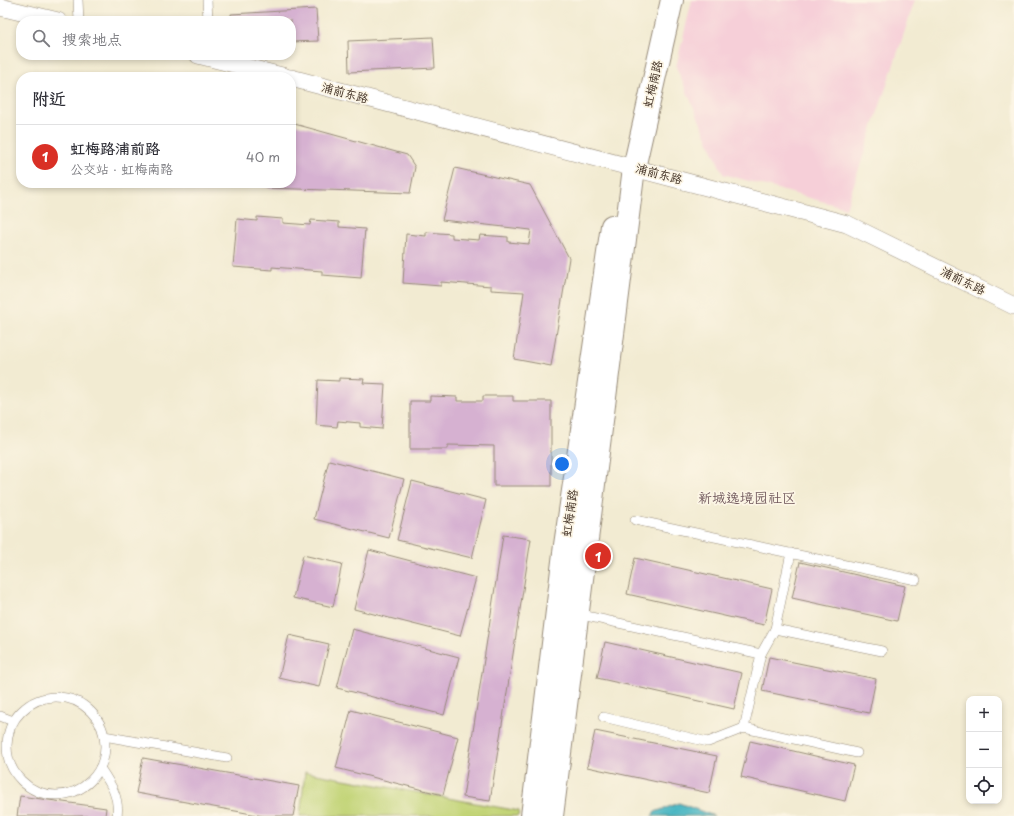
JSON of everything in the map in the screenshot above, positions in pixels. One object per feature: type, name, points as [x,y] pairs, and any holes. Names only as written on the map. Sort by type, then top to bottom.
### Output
[{"type":"street","name":"虹梅南路","points":[[552,816],[634,168],[672,0]]},
{"type":"street","points":[[0,7],[37,16]]},
{"type":"street","points":[[221,60],[267,72]]},
{"type":"street","name":"浦前东路","points":[[296,79],[847,224],[1014,306]]},
{"type":"street","name":"虹梅南路","points":[[532,816],[565,546],[615,204],[634,168]]},
{"type":"lane","points":[[78,0],[79,16]]},
{"type":"lane","points":[[207,0],[208,16]]},
{"type":"lane","points":[[635,520],[916,580]]},
{"type":"lane","points":[[744,728],[761,654],[775,628],[791,553]]},
{"type":"lane","points":[[578,614],[761,654]]},
{"type":"lane","points":[[775,628],[882,651]]},
{"type":"lane","points":[[55,697],[72,700],[87,708],[98,720],[104,736],[105,752],[100,768],[89,782],[76,790],[62,795],[46,794],[31,788],[19,779],[11,766],[7,751],[8,736],[13,721],[24,708],[39,700],[55,697]]},
{"type":"lane","points":[[0,716],[13,721]]},
{"type":"lane","points":[[603,717],[708,742],[744,728],[857,753]]},
{"type":"lane","points":[[104,736],[227,758]]},
{"type":"lane","points":[[100,768],[114,789],[118,810],[117,816]]},
{"type":"shaded area","points":[[692,0],[915,0],[846,208],[723,174],[676,67]]},
{"type":"green space","points":[[305,772],[519,811],[518,816],[300,816]]},
{"type":"water","points":[[679,803],[714,816],[652,816],[655,812]]},
{"type":"building","points":[[316,9],[318,41],[296,42],[296,16],[231,16],[231,14]]},
{"type":"building","points":[[433,37],[435,68],[349,72],[348,41]]},
{"type":"building","points":[[296,124],[407,155],[415,167],[410,193],[269,188],[296,188]]},
{"type":"building","points":[[455,168],[530,185],[569,258],[551,366],[514,359],[524,292],[491,290],[491,286],[441,282],[441,286],[403,283],[406,234],[426,236],[426,232],[452,234],[452,238],[479,240],[480,235],[508,237],[508,242],[529,244],[531,230],[442,220]]},
{"type":"building","points":[[257,217],[283,219],[283,223],[310,225],[311,220],[339,222],[339,227],[365,229],[361,278],[322,275],[322,271],[272,267],[272,270],[233,267],[237,219],[257,221]]},
{"type":"building","points":[[339,378],[364,379],[363,383],[385,384],[382,429],[360,427],[360,423],[338,421],[337,427],[316,425],[318,380],[339,381]]},
{"type":"building","points":[[430,396],[457,397],[457,401],[483,401],[483,396],[513,396],[513,401],[551,401],[551,486],[494,486],[494,446],[448,445],[448,449],[410,449],[410,401],[430,401]]},
{"type":"building","points":[[329,460],[404,479],[389,538],[314,519]]},
{"type":"building","points":[[412,481],[486,500],[472,558],[397,540]]},
{"type":"building","points":[[503,535],[531,539],[490,801],[463,797]]},
{"type":"building","points":[[369,550],[476,578],[460,636],[354,609]]},
{"type":"building","points":[[303,555],[342,564],[333,607],[293,598]]},
{"type":"building","points":[[635,558],[772,589],[764,625],[627,594]]},
{"type":"building","points":[[800,562],[905,586],[897,621],[792,598]]},
{"type":"building","points":[[352,629],[459,657],[444,715],[337,688]]},
{"type":"building","points":[[289,635],[329,644],[319,687],[279,678]]},
{"type":"building","points":[[605,642],[742,673],[734,709],[597,678]]},
{"type":"building","points":[[769,657],[876,679],[869,713],[762,691]]},
{"type":"building","points":[[351,710],[458,737],[443,795],[336,768]]},
{"type":"building","points":[[595,731],[717,756],[709,793],[587,767]]},
{"type":"building","points":[[750,741],[854,765],[845,801],[741,777]]},
{"type":"building","points":[[143,758],[299,786],[293,816],[263,816],[136,793]]},
{"type":"building","points":[[20,796],[106,808],[105,816],[17,816]]},
{"type":"place","name":"虹梅路浦前路","points":[[598,556]]},
{"type":"district","name":"新城逸境园社区","points":[[747,498]]}]
